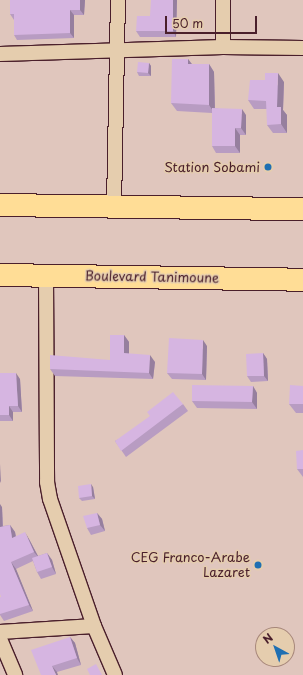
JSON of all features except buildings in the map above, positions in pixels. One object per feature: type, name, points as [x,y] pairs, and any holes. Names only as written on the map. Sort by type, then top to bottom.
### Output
[{"type":"main road","points":[[0,205],[303,209]]},
{"type":"main road","name":"Boulevard Tanimoune","points":[[0,275],[303,280]]},
{"type":"street","points":[[114,206],[118,0]]},
{"type":"street","points":[[223,0],[223,47]]},
{"type":"street","points":[[0,54],[117,52],[223,47],[303,48]]},
{"type":"street","points":[[46,275],[47,482],[50,499],[94,626],[115,675]]},
{"type":"street","points":[[0,632],[94,626]]},
{"type":"street","points":[[0,639],[14,675]]},
{"type":"place","name":"Station Sobami","points":[[268,167]]},
{"type":"place","name":"CEG Franco-Arabe Lazaret","points":[[258,565]]}]
